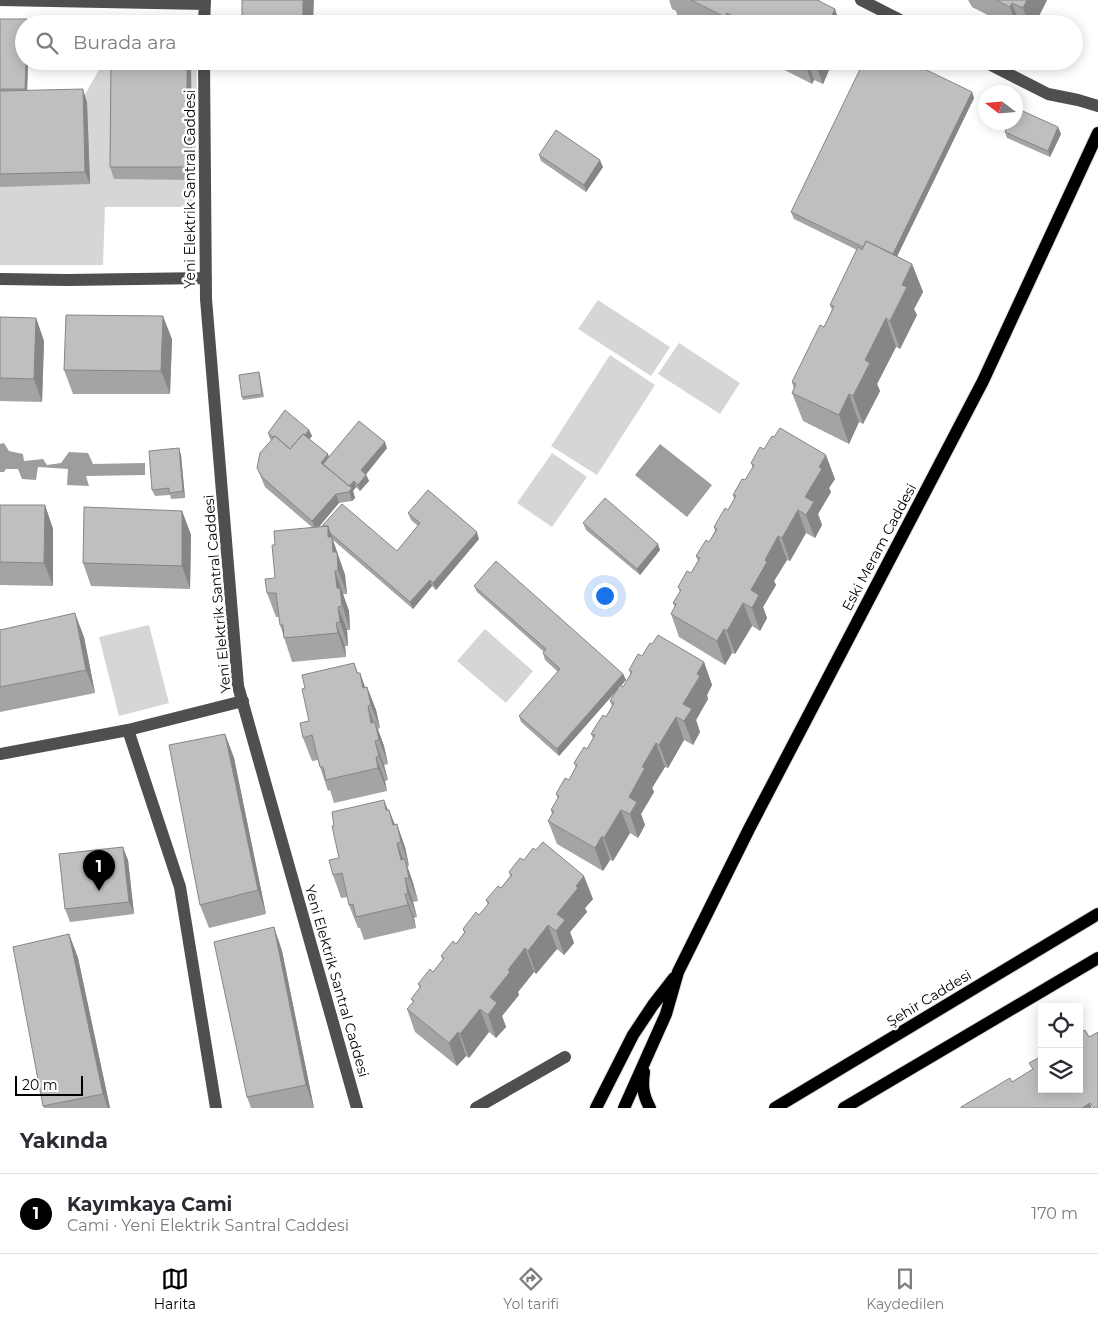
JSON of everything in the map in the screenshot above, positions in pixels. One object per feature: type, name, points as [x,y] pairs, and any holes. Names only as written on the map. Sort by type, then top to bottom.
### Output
[{"type":"main road","name":"Eski Meram Caddesi","points":[[596,1108],[633,1035],[678,972],[754,820],[983,381],[1098,133]]},
{"type":"main road","name":"Şehir Caddesi","points":[[775,1108],[1098,914]]},
{"type":"main road","points":[[844,1108],[1098,958]]},
{"type":"main road","name":"Eski Meram Caddesi","points":[[624,1108],[666,1014],[678,972]]},
{"type":"main road","points":[[645,1064],[642,1082],[643,1094],[650,1108]]},
{"type":"street","points":[[0,0],[205,2],[204,15]]},
{"type":"street","points":[[861,0],[890,15]]},
{"type":"street","name":"Yeni Elektrik Santral Caddesi","points":[[204,70],[207,309],[238,686],[357,1108]]},
{"type":"street","points":[[1001,70],[1048,94],[1098,106]]},
{"type":"street","points":[[0,279],[206,278]]},
{"type":"street","points":[[0,754],[128,730],[243,701]]},
{"type":"street","points":[[128,730],[180,887],[216,1108]]},
{"type":"street","points":[[476,1108],[565,1057]]},
{"type":"shaded area","points":[[99,70],[197,70],[195,207],[105,207],[103,265],[0,265],[0,101],[84,96]]},
{"type":"shaded area","points":[[598,300],[670,347],[651,376],[578,329]]},
{"type":"shaded area","points":[[679,343],[740,383],[720,414],[658,374]]},
{"type":"shaded area","points":[[610,355],[655,385],[597,475],[551,446]]},
{"type":"shaded area","points":[[4,443],[9,451],[23,454],[24,461],[43,459],[47,465],[61,463],[69,452],[88,453],[93,464],[145,463],[145,475],[86,476],[89,486],[67,485],[68,469],[38,467],[36,480],[22,479],[18,469],[6,469],[4,472],[0,472],[0,444]]},
{"type":"shaded area","points":[[660,444],[712,485],[687,517],[635,475]]},
{"type":"shaded area","points":[[552,453],[587,477],[552,527],[517,503]]},
{"type":"shaded area","points":[[149,625],[169,703],[119,716],[99,637]]},
{"type":"shaded area","points":[[485,629],[533,671],[506,703],[457,661]]},
{"type":"building","points":[[242,0],[303,0],[303,15],[242,15]]},
{"type":"building","points":[[691,0],[817,0],[835,9],[832,15],[731,15],[727,13],[726,15],[721,15]]},
{"type":"building","points":[[996,0],[1027,0],[1023,8],[1012,3],[1010,7]]},
{"type":"building","points":[[0,19],[15,19],[15,70],[26,70],[25,89],[0,89]]},
{"type":"building","points":[[111,70],[187,70],[187,167],[110,167]]},
{"type":"building","points":[[860,70],[927,70],[972,92],[893,254],[866,241],[863,247],[791,212]]},
{"type":"building","points":[[83,89],[85,172],[0,174],[0,91]]},
{"type":"building","points":[[1023,111],[1058,127],[1048,151],[1005,132],[1006,130],[1023,130]]},
{"type":"building","points":[[556,130],[600,160],[584,185],[539,155]]},
{"type":"building","points":[[866,241],[912,264],[902,285],[907,287],[890,321],[886,318],[865,360],[870,363],[853,396],[849,394],[839,415],[792,393],[796,384],[792,382],[820,325],[824,327],[829,317],[834,306],[830,305],[858,247],[862,250]]},
{"type":"building","points":[[66,315],[163,316],[161,371],[64,370]]},
{"type":"building","points":[[0,317],[36,318],[34,379],[0,378]]},
{"type":"building","points":[[259,372],[262,394],[242,397],[239,375]]},
{"type":"building","points":[[285,410],[309,430],[290,449],[275,436],[273,437],[268,433]]},
{"type":"building","points":[[359,421],[385,442],[361,470],[366,475],[358,485],[354,481],[349,486],[323,464]]},
{"type":"building","points":[[780,428],[826,455],[819,467],[822,469],[805,497],[814,502],[806,515],[798,510],[782,538],[778,536],[765,560],[767,562],[751,590],[759,595],[752,608],[743,603],[727,631],[724,629],[717,641],[671,614],[676,604],[673,603],[681,590],[678,587],[687,571],[691,573],[700,558],[696,556],[706,540],[709,542],[717,529],[714,527],[725,508],[728,510],[736,496],[733,495],[742,479],[745,480],[754,465],[751,463],[760,447],[764,449],[772,436],[774,437]]},
{"type":"building","points":[[303,434],[328,454],[321,463],[352,488],[349,492],[336,494],[312,521],[262,477],[257,468],[260,453],[275,436],[290,449]]},
{"type":"building","points":[[179,448],[183,491],[169,493],[169,488],[152,490],[149,451]]},
{"type":"building","points":[[428,490],[477,532],[433,583],[430,580],[410,602],[330,533],[328,526],[322,526],[342,504],[397,551],[420,523],[408,513]]},
{"type":"building","points":[[605,498],[658,544],[637,569],[583,523]]},
{"type":"building","points":[[0,505],[45,505],[44,563],[0,562]]},
{"type":"building","points":[[84,507],[182,511],[182,566],[83,563]]},
{"type":"building","points":[[328,526],[328,537],[332,537],[333,552],[337,552],[338,570],[335,571],[337,588],[340,588],[342,606],[338,607],[340,622],[336,623],[338,633],[284,638],[283,625],[280,625],[276,593],[267,593],[265,579],[275,578],[272,545],[275,545],[274,531]]},
{"type":"building","points":[[496,561],[623,674],[557,749],[519,716],[560,669],[543,653],[546,649],[474,586]]},
{"type":"building","points":[[75,613],[86,670],[0,687],[0,630]]},
{"type":"building","points":[[658,635],[704,662],[697,674],[700,676],[683,704],[692,709],[684,721],[676,717],[659,745],[656,743],[642,767],[645,768],[629,797],[637,802],[630,814],[621,810],[604,838],[602,836],[595,848],[548,821],[554,811],[551,810],[559,796],[556,794],[565,778],[569,780],[577,765],[574,763],[584,747],[587,749],[595,735],[591,734],[603,715],[606,717],[614,703],[610,701],[620,685],[623,687],[632,672],[629,670],[638,654],[642,656],[650,643],[652,644]]},
{"type":"building","points":[[354,663],[357,673],[360,673],[363,688],[367,687],[371,705],[368,706],[371,723],[375,722],[379,740],[375,741],[379,756],[376,757],[378,768],[326,780],[323,767],[320,767],[312,735],[303,738],[300,723],[309,721],[302,689],[305,688],[302,675]]},
{"type":"building","points":[[225,734],[258,890],[200,905],[169,745]]},
{"type":"building","points":[[384,800],[386,810],[389,810],[393,825],[397,824],[401,842],[397,843],[401,860],[405,859],[409,878],[405,878],[408,894],[405,894],[408,905],[356,917],[353,904],[349,905],[342,873],[333,875],[329,860],[339,858],[332,826],[334,826],[332,812]]},
{"type":"building","points":[[543,842],[584,876],[576,886],[578,888],[557,914],[565,920],[556,931],[548,925],[528,951],[525,948],[508,970],[510,972],[490,997],[497,1003],[488,1015],[480,1009],[460,1034],[458,1032],[449,1043],[407,1009],[414,1001],[411,999],[421,986],[418,984],[430,969],[433,972],[444,958],[441,956],[453,941],[456,944],[465,932],[463,929],[476,912],[479,915],[489,903],[486,900],[498,886],[501,888],[512,875],[509,872],[520,858],[524,860],[533,848],[536,850]]},
{"type":"building","points":[[123,847],[129,902],[65,909],[59,854]]},
{"type":"building","points":[[274,927],[306,1085],[247,1097],[214,942]]},
{"type":"building","points":[[69,934],[103,1094],[43,1106],[13,947]]},
{"type":"building","points":[[1085,1030],[1089,1037],[1098,1032],[1098,1108],[1094,1108],[1090,1103],[1082,1108],[961,1108],[1010,1078],[1012,1082],[1033,1069],[1029,1063],[1038,1058],[1038,1093],[1083,1093],[1083,1031]]},
{"type":"place","name":"Kayımkaya Cami","points":[[99,891]]}]
